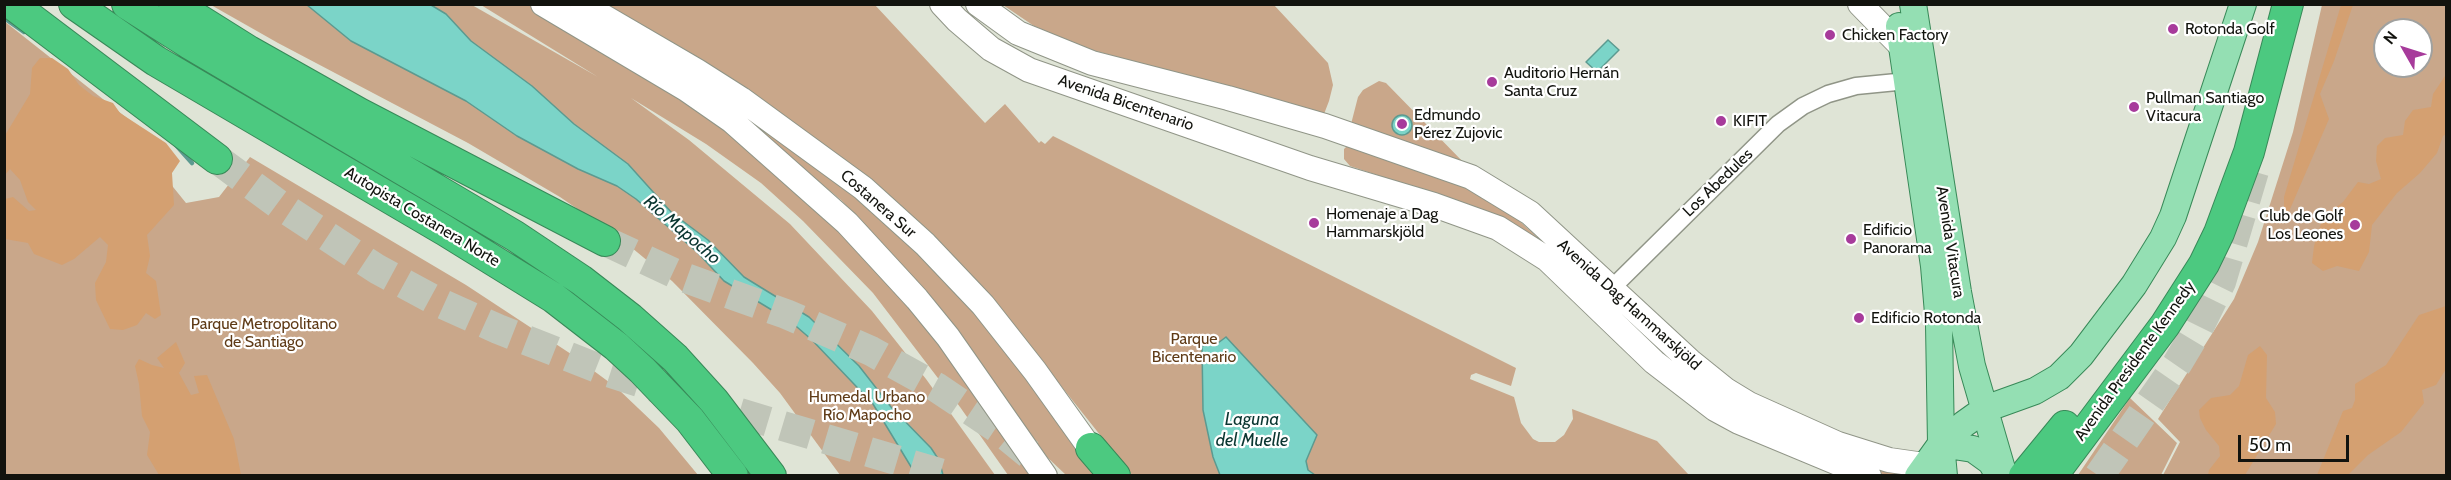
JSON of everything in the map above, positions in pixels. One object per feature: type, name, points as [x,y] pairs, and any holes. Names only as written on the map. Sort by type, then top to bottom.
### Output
[{"type":"highway","points":[[12,4],[217,159]]},
{"type":"highway","name":"Autopista Costanera Norte","points":[[74,4],[156,61],[444,230],[554,298],[642,369],[690,420],[733,476]]},
{"type":"highway","name":"Autopista Costanera Norte","points":[[127,4],[190,44],[477,213],[581,280],[630,318],[681,364],[721,410],[771,476]]},
{"type":"highway","points":[[174,4],[249,51],[359,113],[605,241]]},
{"type":"highway","name":"Avenida Presidente Kennedy","points":[[2052,476],[2165,325],[2204,264],[2230,205],[2258,124],[2288,4]]},
{"type":"highway","points":[[2005,473],[2093,392],[2139,331],[2186,262],[2222,200],[2258,124]]},
{"type":"highway","points":[[1092,448],[1115,476]]},
{"type":"main road","name":"Costanera Sur","points":[[543,4],[686,89],[732,121],[814,192],[880,259],[948,337],[1045,476]]},
{"type":"main road","name":"Costanera Sur","points":[[582,4],[741,99],[863,189],[925,244],[983,305],[1010,338],[1092,448],[1109,476]]},
{"type":"main road","name":"Avenida Bicentenario","points":[[942,4],[991,49],[1029,70],[1326,172]]},
{"type":"main road","name":"Avenida Bicentenario","points":[[978,4],[1018,33],[1092,63],[1228,98],[1341,131]]},
{"type":"main road","points":[[1860,4],[1910,46]]},
{"type":"main road","name":"Avenida Vitacura","points":[[1898,4],[1910,46],[1972,366],[2005,473]]},
{"type":"main road","name":"Avenida Vitacura","points":[[1913,4],[1906,81],[1934,266],[1939,325],[1941,444]]},
{"type":"main road","points":[[1929,472],[1941,444],[1964,424],[1985,410],[2049,384],[2080,355],[2134,285],[2163,238],[2186,179],[2243,4]]},
{"type":"main road","name":"Avenida Dag Hammarskjöld","points":[[1341,131],[1471,177],[1530,213],[1690,361],[1726,390],[1749,404],[1838,444],[1929,472]]},
{"type":"main road","name":"Avenida Dag Hammarskjöld","points":[[1326,172],[1462,214],[1508,234],[1547,259],[1646,356],[1714,409],[1738,422],[1869,476]]},
{"type":"main road","name":"Costanera Sur","points":[[880,259],[1025,476]]},
{"type":"main road","points":[[1972,366],[1996,388],[2022,396]]},
{"type":"main road","points":[[1941,444],[1973,449],[1983,454],[2005,473]]},
{"type":"street","name":"Los Abedules","points":[[1611,289],[1778,124],[1803,106],[1828,94],[1856,86],[1906,81]]},
{"type":"green space","name":"Humedal Urbano Río Mapocho","points":[[211,5],[472,5],[598,77],[481,5],[529,5],[675,92],[749,140],[913,300],[1036,475],[1008,475],[960,407],[873,293],[803,221],[761,183],[706,144],[631,98],[689,140],[790,224],[872,311],[926,379],[995,475],[840,475],[780,393],[753,363],[672,281],[620,238],[560,197],[468,143]]},
{"type":"green space","name":"Parque Bicentenario","points":[[598,5],[875,5],[985,123],[1005,104],[1039,143],[1041,141],[1045,144],[1053,136],[1516,368],[1511,386],[1476,373],[1471,375],[1470,379],[1514,397],[1521,423],[1533,439],[1539,442],[1555,442],[1564,435],[1573,419],[1572,409],[1657,441],[1689,475],[1132,475],[1010,322],[956,265]]},
{"type":"green space","points":[[1003,5],[1274,5],[1328,63],[1333,85],[1329,101],[1324,114],[1085,48],[1034,26]]},
{"type":"green space","name":"Club de Golf Los Leones","points":[[2322,5],[2446,5],[2446,475],[2163,475],[2180,442],[2158,419],[2234,299],[2258,242],[2293,132]]},
{"type":"green space","name":"Parque Metropolitano de Santiago","points":[[4,21],[170,152],[165,177],[186,203],[219,197],[250,157],[466,285],[571,354],[617,388],[659,428],[698,475],[5,475]]},
{"type":"green space","points":[[1379,81],[1386,83],[1467,166],[1350,128],[1358,97],[1363,90]]},
{"type":"green space","points":[[739,107],[830,174],[910,242],[983,316],[1103,475],[1066,475],[1047,457],[933,299],[841,200],[735,112]]},
{"type":"green space","points":[[1347,146],[1470,188],[1504,207],[1659,348],[1841,451],[1899,475],[1883,475],[1733,406],[1440,196],[1350,166],[1344,159],[1344,149]]},
{"type":"green space","points":[[2130,398],[2177,443],[2161,475],[2078,475]]},
{"type":"shaded area","points":[[2341,5],[2353,5],[2320,94],[2329,119],[2284,223],[2284,197]]},
{"type":"shaded area","points":[[40,58],[52,58],[68,69],[79,85],[93,96],[113,103],[120,113],[166,143],[180,161],[172,173],[174,205],[147,235],[150,256],[146,273],[156,281],[161,315],[155,319],[146,313],[137,325],[123,330],[110,329],[96,300],[95,283],[106,262],[108,245],[100,237],[74,259],[62,265],[34,254],[28,243],[5,239],[5,199],[13,197],[29,211],[36,210],[28,202],[20,180],[10,169],[5,175],[4,137],[30,94],[32,68]]},
{"type":"shaded area","points":[[2445,76],[2446,134],[2443,136],[2437,153],[2420,173],[2397,193],[2372,225],[2369,252],[2359,271],[2337,266],[2323,271],[2312,263],[2314,246],[2323,217],[2343,202],[2358,182],[2369,184],[2381,179],[2376,161],[2377,146],[2385,138],[2403,135],[2405,121],[2413,110],[2431,107],[2433,94]]},
{"type":"shaded area","points":[[2446,306],[2446,369],[2436,385],[2422,390],[2424,403],[2401,432],[2368,455],[2348,475],[2317,475],[2343,411],[2352,408],[2355,400],[2355,384],[2386,365],[2419,315]]},
{"type":"shaded area","points":[[176,342],[185,363],[179,373],[191,395],[199,393],[194,376],[207,375],[234,439],[241,475],[159,475],[147,455],[150,432],[142,416],[135,366],[139,359],[164,368],[157,358]]},
{"type":"shaded area","points":[[2260,346],[2267,355],[2266,398],[2275,412],[2276,424],[2245,475],[2208,475],[2209,470],[2220,456],[2219,446],[2206,430],[2199,410],[2211,398],[2230,395],[2239,386],[2248,355]]},
{"type":"water","name":"Río Mapocho","points":[[307,5],[431,5],[446,14],[471,41],[532,86],[574,124],[628,164],[672,213],[708,240],[744,277],[809,317],[859,366],[891,407],[931,448],[939,460],[943,475],[916,475],[873,404],[812,340],[790,321],[724,281],[697,252],[636,199],[617,186],[578,169],[517,136],[466,101],[351,41]]},
{"type":"water","points":[[1608,40],[1619,50],[1597,72],[1586,62]]},
{"type":"water","points":[[1402,115],[1409,118],[1412,125],[1409,132],[1402,135],[1395,132],[1392,125],[1395,118]]},
{"type":"water","name":"Laguna del Muelle","points":[[1226,337],[1317,435],[1306,461],[1308,470],[1315,475],[1220,475],[1213,457],[1203,410],[1202,346],[1218,343]]},
{"type":"waterway","points":[[4,18],[24,32]]},
{"type":"waterway","points":[[175,144],[192,163]]},
{"type":"tunnel","points":[[217,159],[278,204],[377,269],[438,302],[498,329],[605,371],[660,389],[949,476]]},
{"type":"tunnel","points":[[2099,476],[2177,364],[2198,329],[2221,282],[2254,171]]},
{"type":"tunnel","points":[[605,241],[680,276],[786,314],[871,351],[936,387],[997,428],[1029,454]]},
{"type":"place","name":"Rotonda Golf","points":[[2173,29]]},
{"type":"place","name":"Chicken Factory","points":[[1830,35]]},
{"type":"place","name":"Auditorio Hernán Santa Cruz","points":[[1492,82]]},
{"type":"place","name":"Pullman Santiago Vitacura","points":[[2134,107]]},
{"type":"place","name":"KIFIT","points":[[1721,121]]},
{"type":"place","name":"Edmundo Pérez Zujovic","points":[[1402,124]]},
{"type":"place","name":"Homenaje a Dag Hammarskjöld","points":[[1314,223]]},
{"type":"place","name":"Club de Golf Los Leones","points":[[2355,225]]},
{"type":"place","name":"Edificio Panorama","points":[[1851,239]]},
{"type":"place","name":"Edificio Rotonda","points":[[1859,318]]}]
